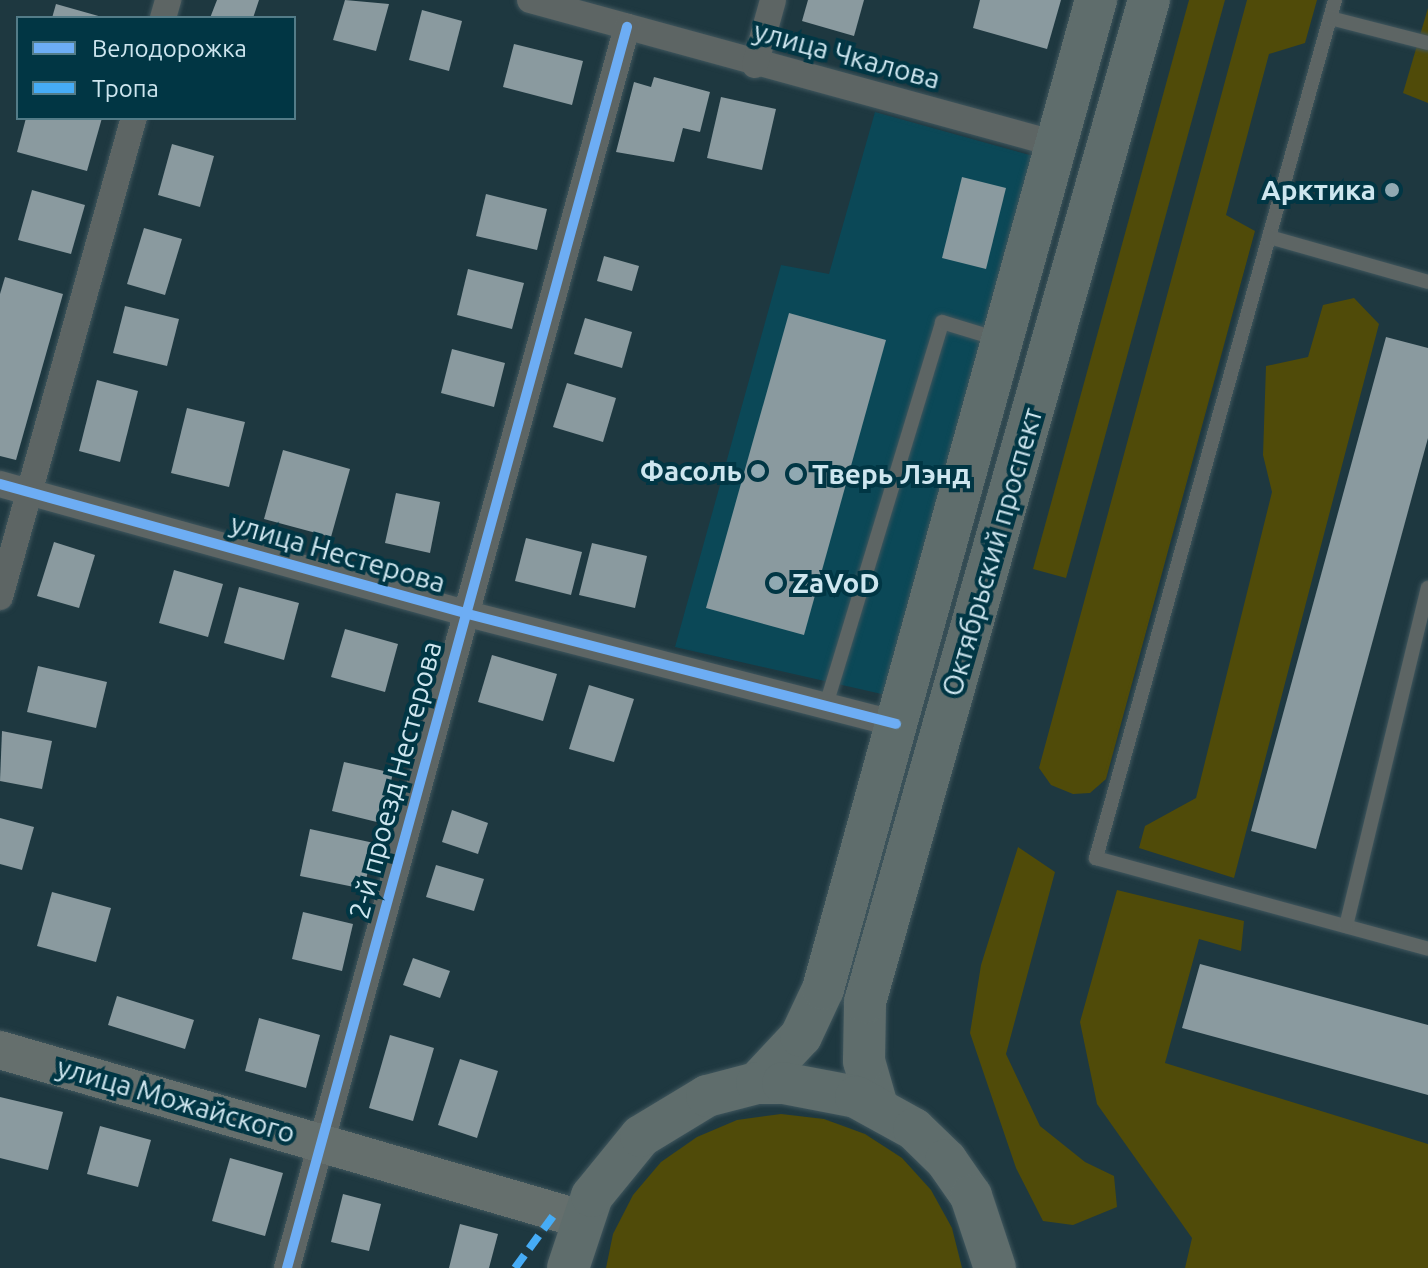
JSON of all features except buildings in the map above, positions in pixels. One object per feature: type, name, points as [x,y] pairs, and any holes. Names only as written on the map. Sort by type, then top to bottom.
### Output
[{"type":"main road","name":"Октябрьский проспект","points":[[757,1083],[793,1046],[818,1001],[1096,0]]},
{"type":"main road","name":"Октябрьский проспект","points":[[877,1106],[864,1061],[865,1002],[1149,0]]},
{"type":"main road","name":"улица Можайского","points":[[0,1050],[581,1219]]},
{"type":"main road","points":[[568,1268],[581,1219],[622,1154],[661,1120],[707,1096],[757,1083],[809,1085],[877,1106],[922,1137],[959,1178],[981,1216],[996,1265]]},
{"type":"street","name":"улица Чкалова","points":[[530,0],[755,65],[1056,144]]},
{"type":"street","points":[[755,65],[773,0]]},
{"type":"street","name":"2-й проезд Нестерова","points":[[287,1268],[627,27]]},
{"type":"street","points":[[0,597],[133,120]]},
{"type":"street","name":"улица Нестерова","points":[[0,484],[464,613],[896,724]]},
{"type":"lane","points":[[1335,0],[1096,858],[1428,949]]},
{"type":"lane","points":[[1330,18],[1428,43]]},
{"type":"lane","points":[[1269,237],[1428,282]]},
{"type":"lane","points":[[826,705],[942,322],[1002,341]]},
{"type":"lane","points":[[1346,926],[1428,588]]},
{"type":"shaded area","points":[[1189,0],[1225,0],[1066,578],[1033,569]]},
{"type":"shaded area","points":[[1247,0],[1317,0],[1305,43],[1269,54],[1226,215],[1255,231],[1106,779],[1090,793],[1073,794],[1051,785],[1039,768]]},
{"type":"shaded area","points":[[1428,8],[1428,103],[1403,93]]},
{"type":"shaded area","points":[[875,112],[1037,157],[886,695],[675,647],[781,265],[829,274]]},
{"type":"shaded area","points":[[1354,298],[1379,324],[1234,878],[1139,848],[1145,826],[1196,798],[1272,492],[1263,455],[1266,366],[1308,357],[1323,305]]},
{"type":"shaded area","points":[[1018,847],[1055,872],[1006,1054],[1040,1126],[1085,1162],[1114,1176],[1117,1207],[1073,1225],[1043,1221],[1016,1168],[970,1033],[981,965]]},
{"type":"shaded area","points":[[1117,890],[1244,921],[1241,951],[1199,939],[1165,1063],[1428,1144],[1428,1268],[1185,1268],[1192,1238],[1097,1104],[1080,1022]]},
{"type":"shaded area","points":[[781,1114],[824,1119],[865,1134],[902,1158],[931,1190],[952,1228],[962,1268],[606,1268],[613,1234],[633,1195],[661,1162],[697,1137],[737,1120]]},
{"type":"marked path","points":[[515,1268],[556,1212]]},
{"type":"cycle path","points":[[287,1268],[627,27]]},
{"type":"cycle path","points":[[0,484],[464,613],[896,724]]},
{"type":"place","name":"Арктика","points":[[1392,190]]},
{"type":"place","name":"Фасоль","points":[[758,471]]},
{"type":"place","name":"Тверь Лэнд","points":[[796,474]]},
{"type":"place","name":"ZaVoD","points":[[776,583]]}]
